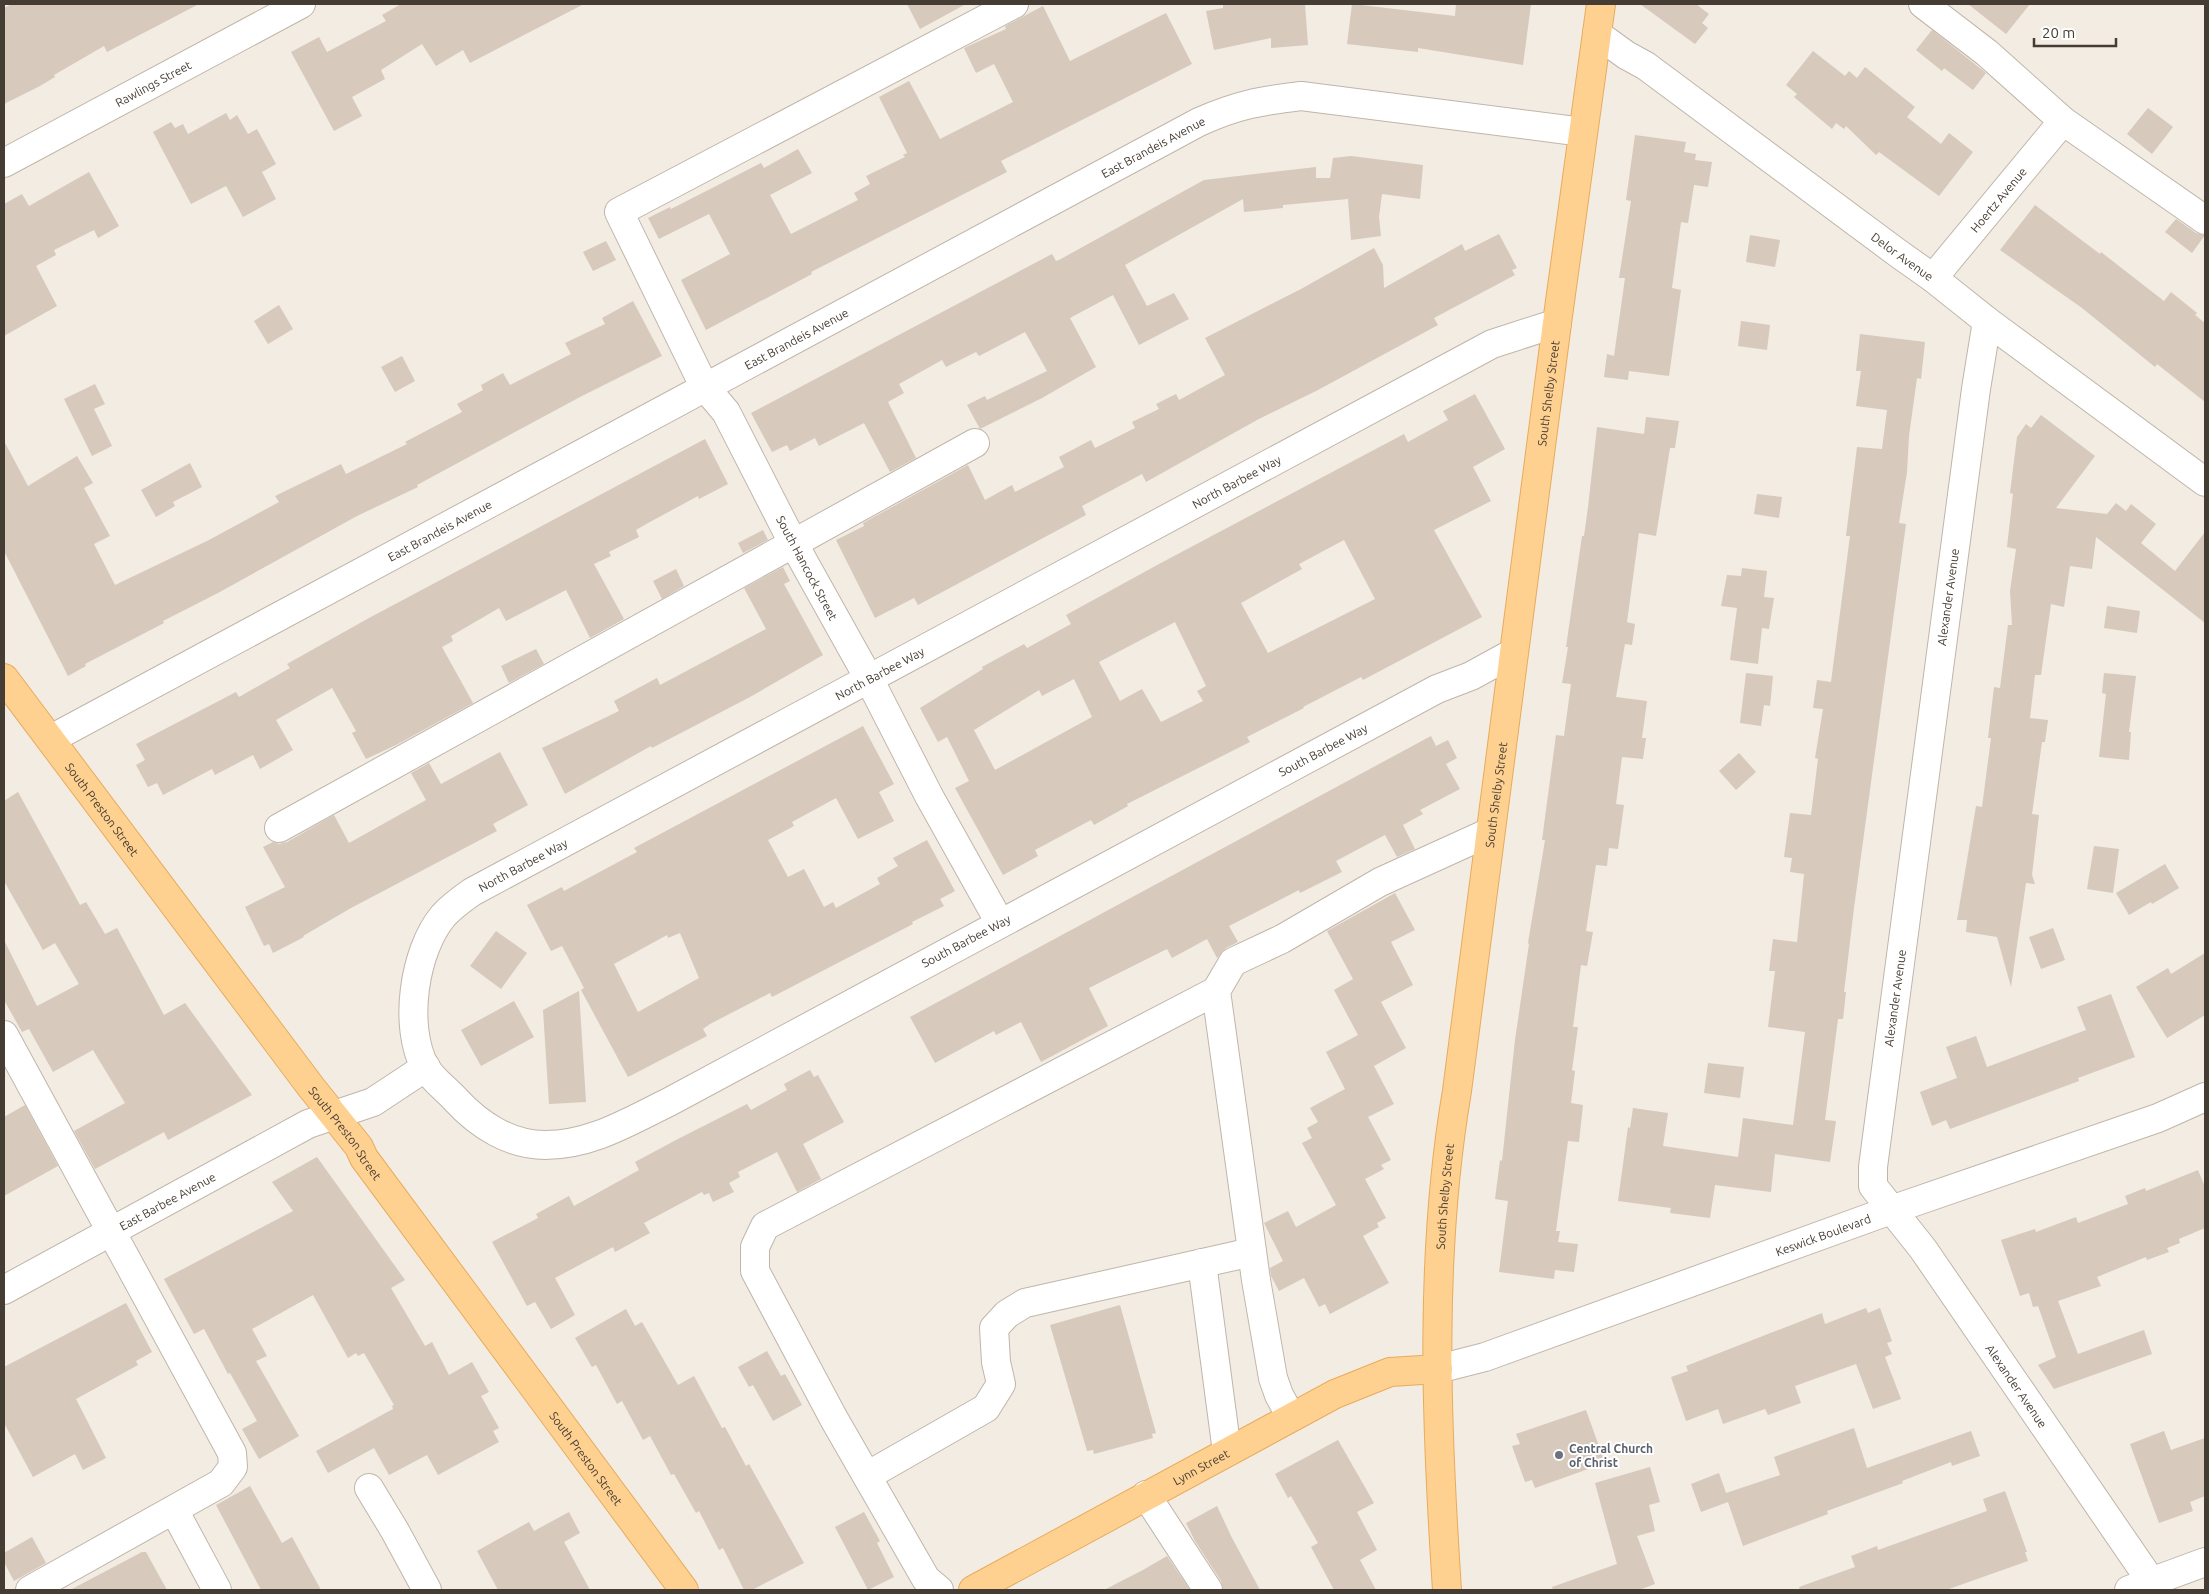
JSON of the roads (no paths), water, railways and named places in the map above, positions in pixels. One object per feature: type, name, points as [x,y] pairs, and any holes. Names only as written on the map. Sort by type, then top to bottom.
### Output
[{"type":"main road","name":"South Shelby Street","points":[[1447,1590],[1438,1427],[1436,1317],[1448,1147],[1518,627],[1556,322],[1601,4]]},
{"type":"main road","name":"South Preston Street","points":[[4,678],[334,1116],[684,1590]]},
{"type":"main road","name":"Lynn Street","points":[[973,1590],[1335,1394],[1390,1372],[1438,1369]]},
{"type":"street","name":"Rawlings Street","points":[[4,163],[301,4]]},
{"type":"street","name":"South Hancock Street","points":[[1000,923],[929,796],[868,677],[794,544],[726,412],[704,386],[619,212],[1014,4]]},
{"type":"street","points":[[1923,4],[1987,53],[2063,121],[2205,220]]},
{"type":"street","name":"Delor Avenue","points":[[1598,34],[1626,56],[1646,66],[2205,482]]},
{"type":"street","name":"East Brandeis Avenue","points":[[51,739],[704,386],[1199,122],[1229,109],[1256,101],[1301,96],[1583,132]]},
{"type":"street","name":"Hoertz Avenue","points":[[1933,278],[2063,121]]},
{"type":"street","name":"Alexander Avenue","points":[[1987,321],[1976,389],[1873,1167],[1873,1186],[1922,1249],[2146,1588]]},
{"type":"street","name":"North Barbee Way","points":[[426,1067],[414,1035],[414,1000],[420,961],[428,941],[443,917],[458,901],[868,677],[1492,344],[1556,322]]},
{"type":"street","points":[[279,828],[975,443]]},
{"type":"street","name":"South Barbee Way","points":[[426,1067],[473,1118],[492,1130],[520,1141],[543,1145],[576,1143],[599,1137],[668,1102],[1437,689],[1472,676],[1513,653]]},
{"type":"street","points":[[938,1590],[926,1579],[866,1476],[755,1271],[755,1247],[765,1226],[1216,991],[1233,962],[1282,939],[1380,882],[1490,832]]},
{"type":"street","points":[[1216,991],[1252,1252],[1273,1378],[1279,1396],[1291,1418]]},
{"type":"street","points":[[4,1035],[232,1453],[233,1468],[221,1483],[30,1590]]},
{"type":"street","points":[[334,1116],[373,1102],[426,1067]]},
{"type":"street","name":"Keswick Boulevard","points":[[1438,1369],[1485,1357],[1891,1210],[2158,1118],[2205,1097]]},
{"type":"street","name":"East Barbee Avenue","points":[[4,1290],[308,1124],[334,1116]]},
{"type":"street","points":[[866,1476],[986,1408],[1001,1384],[996,1362],[994,1328],[1007,1314],[1025,1303],[1252,1252]]},
{"type":"street","points":[[1202,1263],[1227,1452]]},
{"type":"street","points":[[369,1488],[427,1590]]},
{"type":"street","points":[[1146,1496],[1208,1590]]},
{"type":"street","points":[[174,1510],[217,1590]]},
{"type":"street","points":[[2146,1588],[2205,1562]]},
{"type":"place","name":"Central Church of Christ","points":[[1559,1455]]}]
